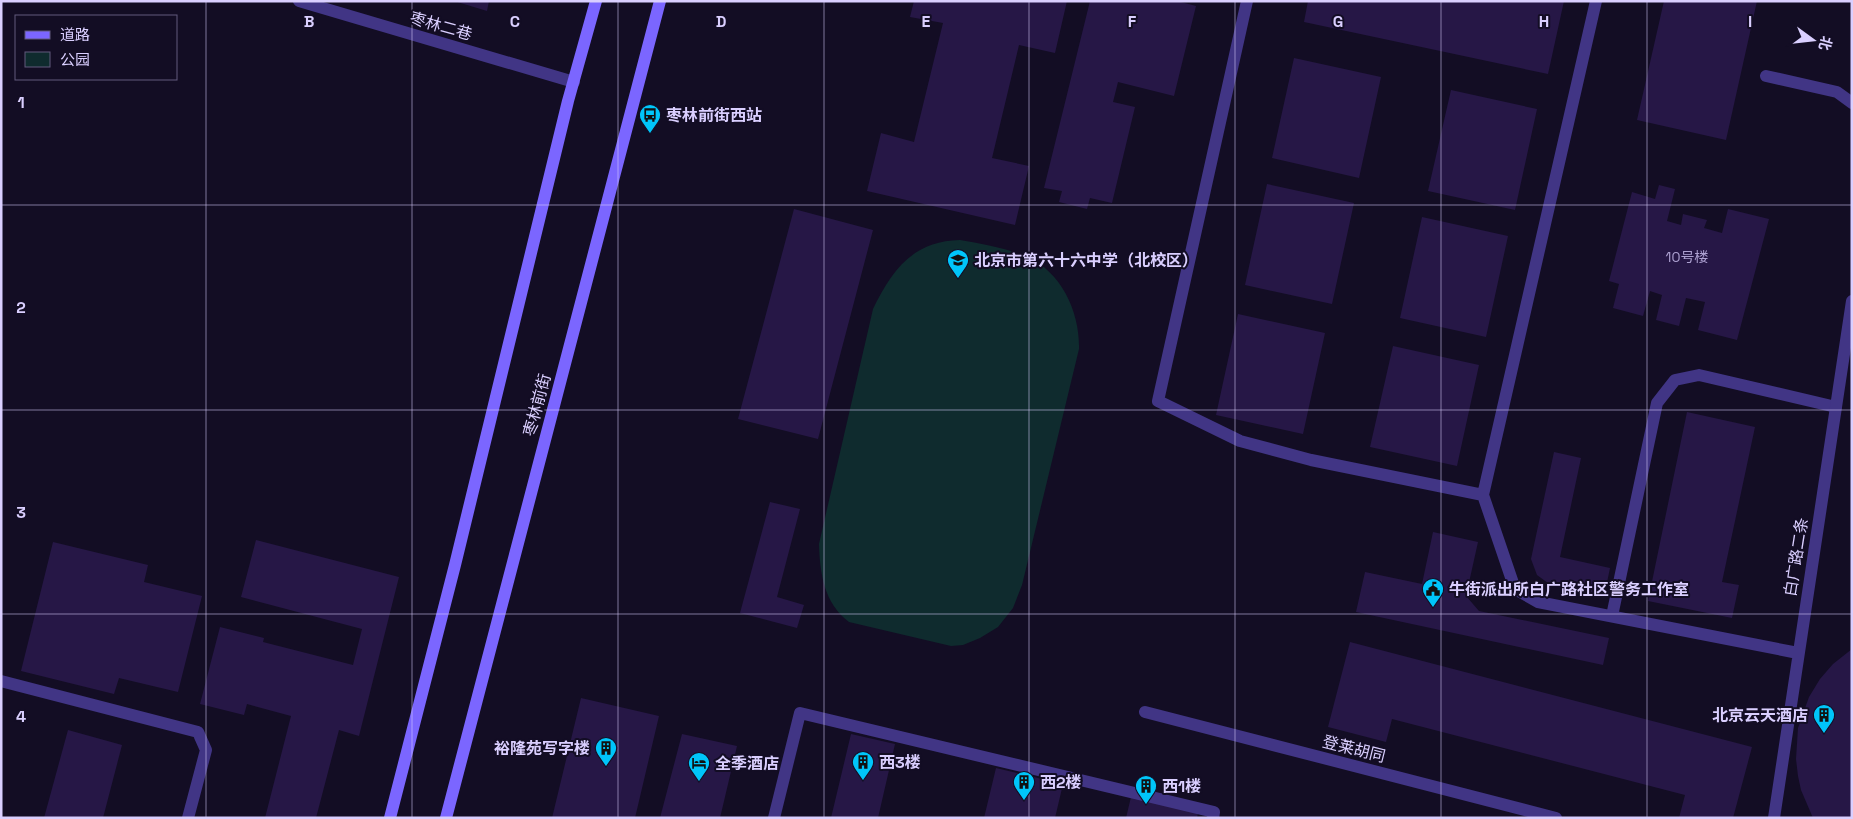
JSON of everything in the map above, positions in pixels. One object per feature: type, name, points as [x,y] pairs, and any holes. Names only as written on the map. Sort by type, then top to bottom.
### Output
[{"type":"main road","points":[[390,818],[455,565],[574,82],[596,1]]},
{"type":"main road","name":"枣林前街","points":[[446,818],[660,1]]},
{"type":"street","name":"枣林二巷","points":[[300,1],[574,82]]},
{"type":"street","points":[[1247,1],[1158,401],[1240,441],[1311,460],[1483,495]]},
{"type":"street","points":[[1596,1],[1483,495],[1515,589],[1538,602],[1798,653]]},
{"type":"street","points":[[1766,76],[1837,92],[1852,103]]},
{"type":"street","name":"白广路二条","points":[[1774,818],[1852,301]]},
{"type":"street","points":[[1612,616],[1658,403],[1675,380],[1699,375],[1836,406]]},
{"type":"street","points":[[1,681],[198,732],[206,750],[188,818]]},
{"type":"street","name":"登莱胡同","points":[[1145,712],[1556,818]]},
{"type":"street","points":[[774,818],[800,713],[1214,812],[1213,818]]},
{"type":"green space","points":[[960,240],[1011,251],[1027,257],[1050,273],[1059,283],[1072,308],[1076,322],[1079,349],[1022,585],[1013,608],[998,627],[980,638],[963,645],[951,646],[849,622],[834,606],[825,587],[822,577],[819,544],[873,309],[896,270],[906,260],[929,246]]},
{"type":"building","points":[[454,1],[489,1],[487,11]]},
{"type":"building","points":[[914,1],[1067,1],[1055,53],[1019,45],[992,158],[1029,166],[1015,225],[867,191],[881,133],[914,142],[943,23],[910,17]]},
{"type":"building","points":[[1090,1],[1177,1],[1196,6],[1174,96],[1118,82],[1113,102],[1135,107],[1112,203],[1090,198],[1087,209],[1059,202],[1062,191],[1044,188]]},
{"type":"building","points":[[1308,1],[1564,1],[1548,74],[1304,22]]},
{"type":"building","points":[[1664,1],[1757,1],[1726,140],[1637,120]]},
{"type":"building","points":[[1294,58],[1381,77],[1359,178],[1272,158]]},
{"type":"building","points":[[1451,90],[1537,109],[1515,210],[1428,191]]},
{"type":"building","points":[[1267,184],[1354,203],[1332,304],[1245,285]]},
{"type":"building","points":[[1659,185],[1675,189],[1667,221],[1681,225],[1683,214],[1707,220],[1704,228],[1722,233],[1728,209],[1769,219],[1737,340],[1698,330],[1705,302],[1686,298],[1679,326],[1656,320],[1662,295],[1650,291],[1643,316],[1613,308],[1619,284],[1609,281],[1632,192],[1655,199]]},
{"type":"building","points":[[794,209],[873,230],[818,439],[738,419]]},
{"type":"building","points":[[1422,217],[1508,236],[1486,337],[1400,318]]},
{"type":"building","points":[[1238,314],[1325,333],[1303,434],[1216,415]]},
{"type":"building","points":[[1393,346],[1479,365],[1457,466],[1370,447]]},
{"type":"building","points":[[1687,412],[1755,427],[1722,582],[1739,585],[1732,618],[1648,601]]},
{"type":"building","points":[[1554,452],[1581,458],[1560,557],[1610,568],[1604,597],[1552,586],[1537,575],[1531,559]]},
{"type":"building","points":[[770,502],[800,509],[777,597],[804,605],[797,628],[740,613]]},
{"type":"building","points":[[1433,532],[1478,542],[1466,596],[1479,611],[1609,638],[1603,665],[1356,612],[1365,572],[1422,584]]},
{"type":"building","points":[[256,540],[399,577],[359,736],[339,730],[316,818],[265,818],[291,716],[247,704],[244,715],[200,704],[220,627],[264,638],[263,642],[353,665],[362,629],[241,597]]},
{"type":"building","points":[[53,542],[148,565],[144,582],[202,596],[178,692],[119,678],[114,694],[21,671]]},
{"type":"building","points":[[1350,642],[1752,747],[1733,818],[1679,818],[1685,795],[1392,719],[1386,742],[1328,727]]},
{"type":"building","name":"北京云天酒店","points":[[1852,649],[1852,818],[1813,818],[1801,790],[1798,776],[1796,759],[1798,728],[1809,697],[1820,679],[1833,664]]},
{"type":"building","name":"裕隆苑写字楼","points":[[581,698],[659,716],[635,818],[552,818]]},
{"type":"building","points":[[68,730],[122,745],[103,818],[44,818]]},
{"type":"building","name":"全季酒店","points":[[682,734],[737,746],[720,818],[660,818]]},
{"type":"building","name":"西3楼","points":[[851,734],[895,744],[878,818],[831,818]]},
{"type":"building","name":"西2楼","points":[[996,768],[1063,784],[1055,818],[984,818]]},
{"type":"building","name":"西1楼","points":[[1131,797],[1198,813],[1197,818],[1126,818]]},
{"type":"place","name":"枣林前街西站","points":[[650,134]]},
{"type":"place","name":"北京市第六十六中学（北校区）","points":[[958,279]]},
{"type":"place","name":"牛街派出所白广路社区警务工作室","points":[[1433,608]]},
{"type":"place","name":"北京云天酒店","points":[[1824,734]]},
{"type":"place","name":"裕隆苑写字楼","points":[[606,767]]},
{"type":"place","name":"西3楼","points":[[863,781]]},
{"type":"place","name":"全季酒店","points":[[699,782]]},
{"type":"place","name":"西2楼","points":[[1024,801]]},
{"type":"place","name":"西1楼","points":[[1146,805]]}]
